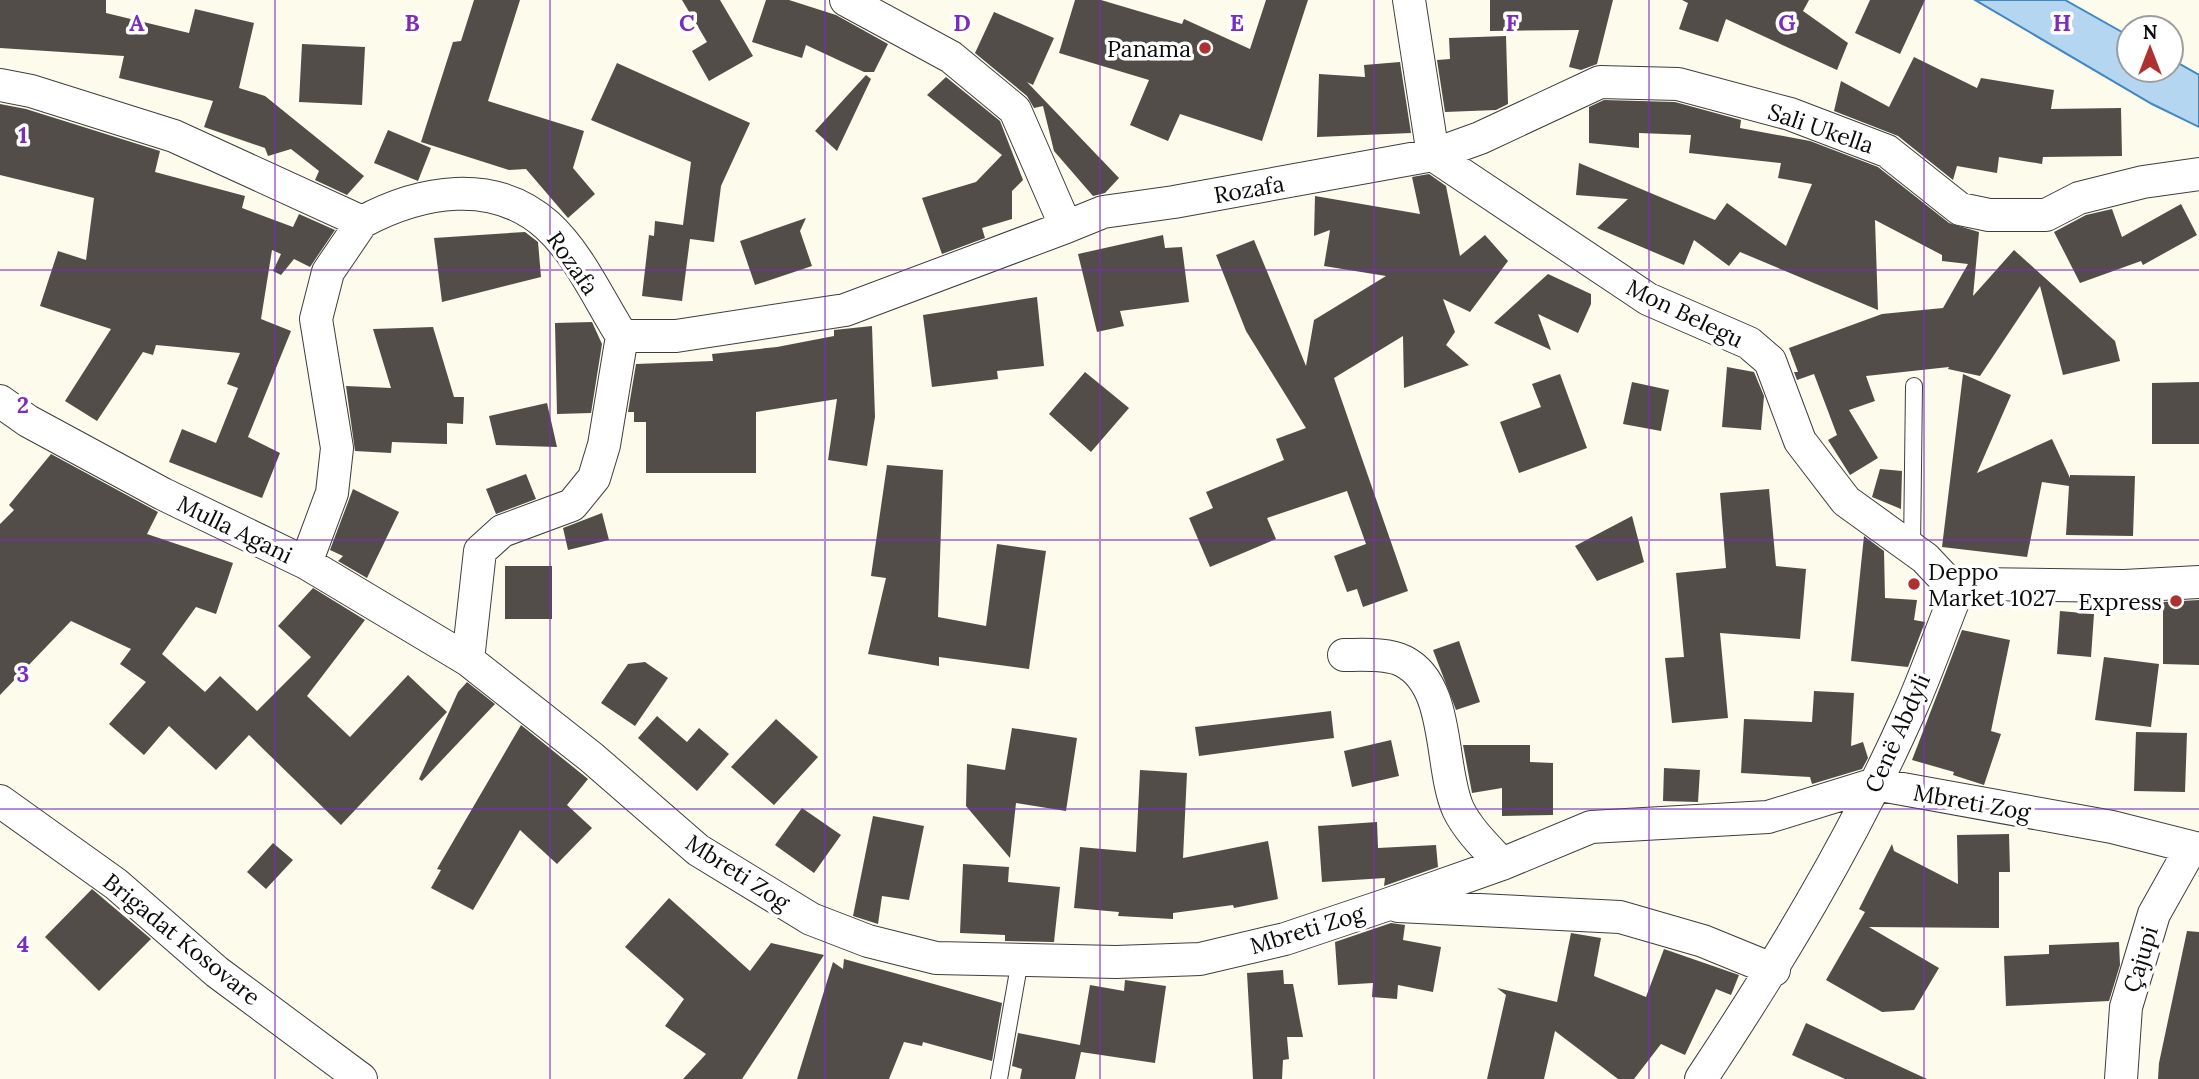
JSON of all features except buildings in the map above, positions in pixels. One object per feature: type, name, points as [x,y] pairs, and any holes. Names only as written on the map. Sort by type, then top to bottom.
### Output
[{"type":"street","points":[[846,0],[951,57],[1015,110],[1066,227]]},
{"type":"street","points":[[1409,0],[1433,155]]},
{"type":"street","name":"Sali Ukella","points":[[1433,155],[1480,138],[1600,82],[1678,84],[1790,114],[1887,151],[1960,209],[1989,215],[2046,215],[2078,198],[2143,182],[2199,174]]},
{"type":"street","points":[[0,85],[31,91],[174,136],[362,222],[328,272],[316,319],[337,448],[332,494],[306,563]]},
{"type":"street","name":"Rozafa","points":[[362,222],[388,209],[424,198],[456,193],[480,193],[500,198],[546,225],[570,253],[622,336],[676,336],[845,310],[1103,212],[1174,202],[1433,155]]},
{"type":"street","name":"Mon Belegu","points":[[1433,155],[1648,299],[1749,343],[1770,361],[1800,441],[1846,501],[1925,558],[1957,592]]},
{"type":"street","points":[[468,660],[480,551],[502,531],[572,506],[594,478],[604,445],[622,336]]},
{"type":"street","name":"Mulla Agani","points":[[0,401],[28,421],[163,494],[306,563],[468,660]]},
{"type":"street","points":[[1957,592],[1974,584],[2124,586],[2199,582]]},
{"type":"street","name":"Cenë Abdyli","points":[[1701,1079],[1774,970],[1875,784],[1908,715],[1957,592]]},
{"type":"street","points":[[1344,655],[1403,660],[1425,678],[1433,695],[1450,784],[1459,810],[1502,864]]},
{"type":"street","name":"Mbreti Zog","points":[[468,660],[590,757],[698,850],[811,919],[868,942],[936,958],[1200,960],[1284,939],[1386,905],[1502,864],[1591,827],[1768,817],[1875,784],[2112,827],[2195,849]]},
{"type":"street","name":"Brigadat Kosovare","points":[[0,801],[116,884],[217,972],[361,1079]]},
{"type":"street","name":"Çajupi","points":[[2121,1079],[2126,1007],[2154,914],[2195,849]]},
{"type":"street","name":"Mbreti Zog","points":[[1386,905],[1620,917],[1703,942],[1774,970]]},
{"type":"lane","points":[[1912,549],[1914,386]]},
{"type":"lane","points":[[999,1079],[1020,960]]},
{"type":"water","points":[[1975,0],[2065,0],[2115,28],[2115,82]]},
{"type":"water","points":[[2185,67],[2199,75],[2199,127],[2118,84],[2185,84]]},
{"type":"place","name":"Panama","points":[[1205,48]]},
{"type":"place","name":"Deppo Market 1027","points":[[1914,584]]},
{"type":"place","name":"Express","points":[[2176,601]]}]
